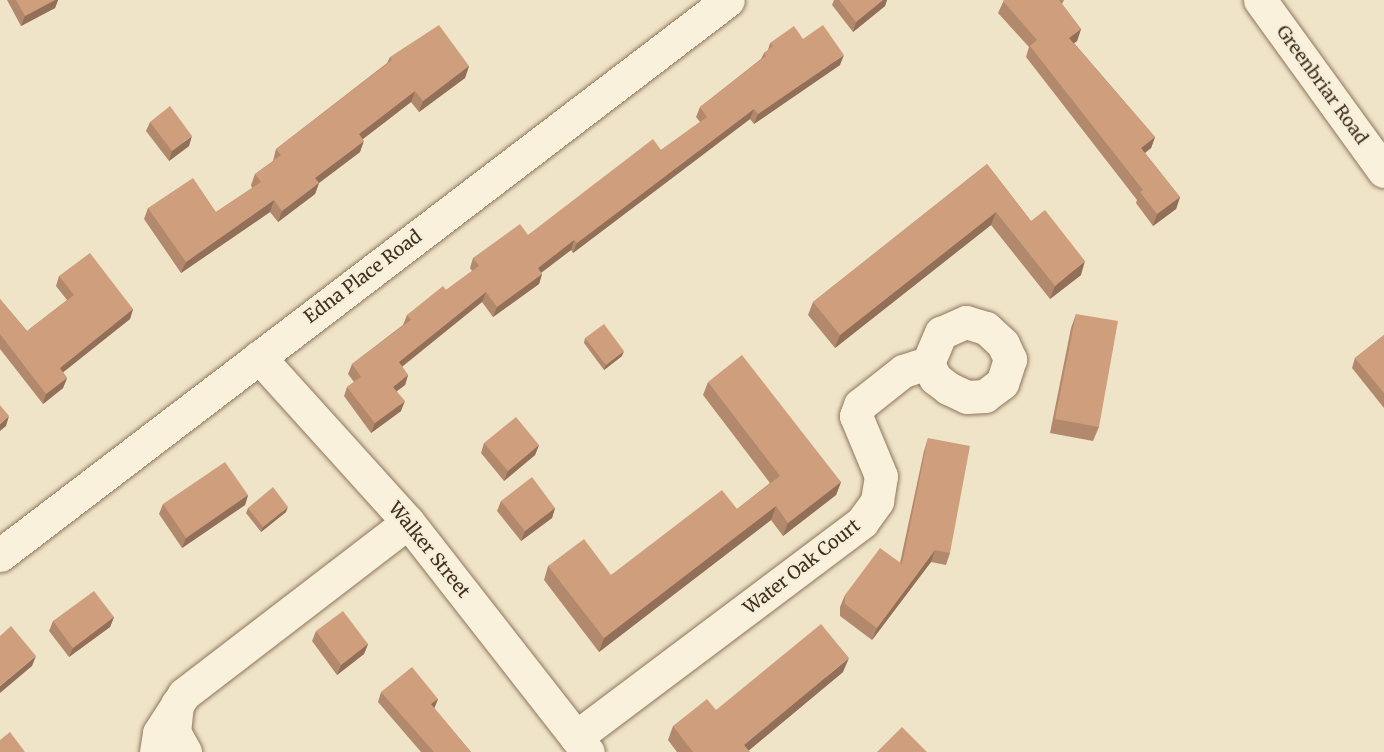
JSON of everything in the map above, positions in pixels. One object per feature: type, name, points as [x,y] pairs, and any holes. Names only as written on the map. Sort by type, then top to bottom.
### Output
[{"type":"street","name":"Edna Place Road","points":[[0,555],[728,0]]},
{"type":"street","name":"Greenbriar Road","points":[[1260,0],[1384,171]]},
{"type":"street","name":"Walker Street","points":[[259,357],[408,522],[582,745]]},
{"type":"street","name":"Water Oak Court","points":[[582,745],[862,522],[878,501],[881,476],[856,416],[860,405],[903,371],[928,363]]},
{"type":"street","points":[[156,752],[159,733],[177,704],[234,654],[408,522]]},
{"type":"street","points":[[177,704],[174,732],[185,752]]},
{"type":"building","points":[[16,0],[55,0],[25,16]]},
{"type":"building","points":[[839,0],[883,0],[856,22]]},
{"type":"building","points":[[1004,0],[1059,0],[1081,29],[1069,38],[1155,137],[1141,148],[1180,197],[1157,214],[1140,192],[1143,190],[1030,46],[1037,40]]},
{"type":"building","points":[[439,25],[469,66],[423,101],[415,91],[359,134],[364,141],[315,178],[319,183],[282,211],[274,200],[186,262],[148,208],[193,178],[216,212],[261,182],[255,174],[281,155],[276,149],[392,60],[390,57]]},
{"type":"building","points":[[823,25],[844,55],[758,114],[754,109],[577,243],[574,240],[538,268],[542,274],[497,307],[486,292],[399,362],[408,375],[393,387],[405,401],[375,423],[347,387],[361,377],[352,364],[411,320],[407,315],[443,286],[446,290],[479,266],[473,258],[520,224],[528,235],[653,139],[661,150],[707,117],[700,107],[766,56],[764,53],[773,46],[770,43],[794,26],[803,39]]},
{"type":"building","points":[[170,106],[192,136],[172,151],[150,122]]},
{"type":"building","points":[[987,164],[1031,221],[1045,210],[1085,261],[1055,286],[996,212],[840,335],[813,302]]},
{"type":"building","points":[[90,253],[133,309],[60,368],[67,378],[46,394],[0,334],[0,299],[27,331],[74,295],[59,276]]},
{"type":"building","points":[[1076,314],[1118,321],[1099,427],[1055,419]]},
{"type":"building","points":[[604,324],[624,351],[606,365],[585,338]]},
{"type":"building","points":[[1384,335],[1384,393],[1355,358]]},
{"type":"building","points":[[742,355],[841,482],[788,523],[776,506],[604,638],[548,566],[584,539],[611,575],[722,490],[737,509],[780,476],[708,382]]},
{"type":"building","points":[[0,405],[9,416],[0,424]]},
{"type":"building","points":[[516,417],[539,445],[508,471],[484,443]]},
{"type":"building","points":[[928,438],[970,446],[950,553],[935,550],[877,628],[845,604],[845,595],[880,548],[902,564]]},
{"type":"building","points":[[225,462],[248,495],[186,538],[163,504]]},
{"type":"building","points":[[532,477],[555,508],[525,531],[501,501]]},
{"type":"building","points":[[273,487],[288,507],[263,527],[248,508]]},
{"type":"building","points":[[94,591],[114,617],[73,648],[53,621]]},
{"type":"building","points":[[343,611],[368,644],[341,665],[316,631]]},
{"type":"building","points":[[821,624],[849,658],[744,745],[750,752],[693,752],[673,726],[707,699],[716,710]]},
{"type":"building","points":[[11,626],[36,656],[0,686],[0,636]]},
{"type":"building","points":[[412,667],[438,699],[431,704],[471,752],[434,752],[381,692]]},
{"type":"building","points":[[902,727],[927,752],[877,752]]},
{"type":"building","points":[[10,732],[25,752],[0,752],[0,740]]}]
